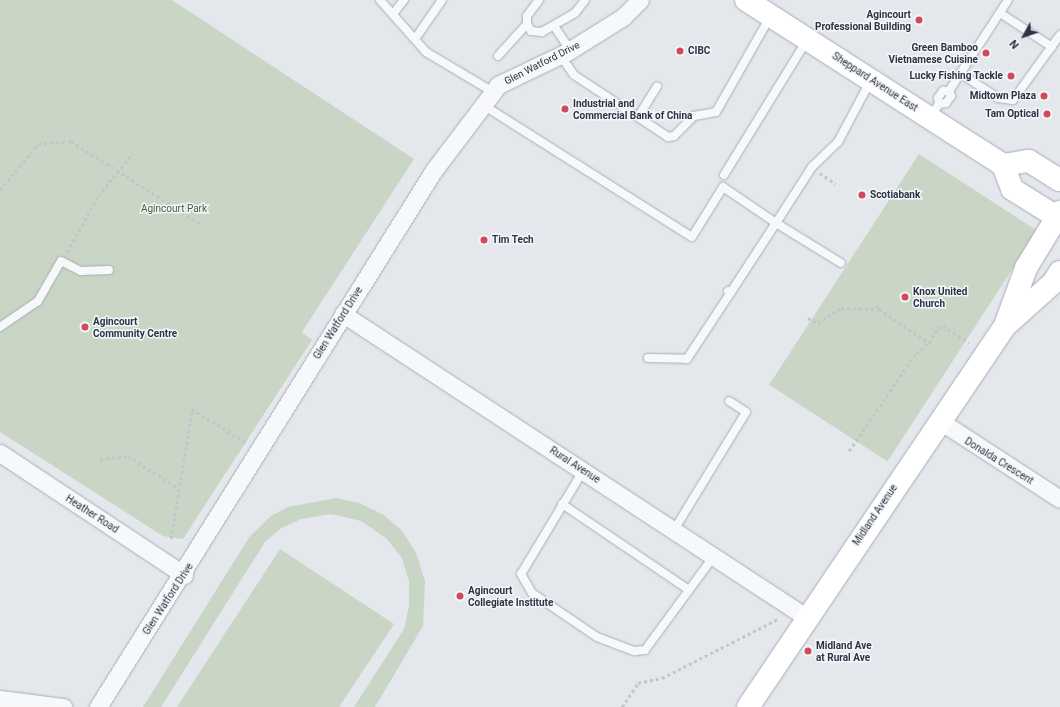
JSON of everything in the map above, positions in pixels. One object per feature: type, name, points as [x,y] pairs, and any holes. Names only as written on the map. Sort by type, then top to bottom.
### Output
[{"type":"main road","name":"Sheppard Avenue East","points":[[746,0],[871,80],[934,111],[1003,165]]},
{"type":"main road","points":[[1059,216],[1012,190],[1003,165],[1029,161],[1060,180]]},
{"type":"main road","name":"Midland Avenue","points":[[1005,326],[1026,268],[1059,216]]},
{"type":"main road","name":"Midland Avenue","points":[[748,707],[806,617],[1005,326],[1053,284],[1060,272]]},
{"type":"street","name":"Glen Watford Drive","points":[[98,707],[184,575],[343,314],[434,170],[488,98],[498,86],[565,53],[622,17],[640,0]]},
{"type":"street","name":"Rural Avenue","points":[[343,314],[806,617]]},
{"type":"street","name":"Donalda Crescent","points":[[940,421],[1060,499]]},
{"type":"street","name":"Heather Road","points":[[0,453],[184,575]]},
{"type":"street","points":[[0,699],[63,707]]},
{"type":"lane","points":[[380,0],[394,14],[426,52],[488,98],[692,237],[723,188],[841,264]]},
{"type":"lane","points":[[394,14],[404,0]]},
{"type":"lane","points":[[415,39],[442,0]]},
{"type":"lane","points":[[539,0],[527,16],[527,24],[532,31],[542,32],[575,13],[585,0]]},
{"type":"lane","points":[[934,111],[938,98],[943,91],[948,91],[1008,0]]},
{"type":"lane","points":[[1000,13],[1052,47]]},
{"type":"lane","points":[[554,26],[574,75],[668,137],[679,134],[694,116],[716,112],[771,16]]},
{"type":"lane","points":[[498,56],[527,24]]},
{"type":"lane","points":[[960,73],[998,98],[1007,101],[1019,96],[1060,35]]},
{"type":"lane","points":[[724,175],[808,39]]},
{"type":"lane","points":[[648,358],[687,359],[729,292],[812,167],[838,142],[871,80]]},
{"type":"lane","points":[[638,117],[657,88]]},
{"type":"lane","points":[[0,327],[38,301],[61,261],[81,271],[109,270]]},
{"type":"lane","points":[[674,530],[746,412],[729,401]]},
{"type":"lane","points":[[583,470],[521,574],[526,586],[538,598],[597,637],[640,651],[650,645],[714,556]]},
{"type":"lane","points":[[562,504],[689,590]]},
{"type":"path","points":[[0,190],[38,144],[51,141],[71,141],[201,224]]},
{"type":"path","points":[[61,261],[98,196],[120,173],[133,153]]},
{"type":"path","points":[[812,167],[836,184]]},
{"type":"path","points":[[876,308],[880,303]]},
{"type":"path","points":[[808,318],[818,323],[840,308],[876,308],[929,343]]},
{"type":"path","points":[[849,451],[916,353],[929,343],[942,326],[969,343]]},
{"type":"path","points":[[170,539],[192,409],[260,451]]},
{"type":"path","points":[[100,459],[128,456],[178,488]]},
{"type":"path","points":[[623,706],[638,683],[662,678],[778,619]]},
{"type":"green space","name":"Agincourt Park","points":[[0,0],[172,0],[414,159],[302,332],[312,340],[183,539],[163,536],[0,432]]},
{"type":"green space","points":[[919,154],[1037,231],[887,461],[769,385]]},
{"type":"green space","points":[[336,498],[359,503],[384,515],[403,532],[416,553],[425,581],[423,626],[375,707],[354,707],[404,629],[409,606],[409,581],[402,558],[387,539],[361,521],[331,514],[301,519],[280,529],[265,542],[161,707],[143,707],[250,536],[271,516],[288,507]]},
{"type":"green space","points":[[280,549],[394,624],[339,707],[177,707]]},
{"type":"place","name":"Agincourt Professional Building","points":[[919,20]]},
{"type":"place","name":"CIBC","points":[[680,51]]},
{"type":"place","name":"Green Bamboo Vietnamese Cuisine","points":[[986,53]]},
{"type":"place","name":"Lucky Fishing Tackle","points":[[1011,76]]},
{"type":"place","name":"Midtown Plaza","points":[[1044,96]]},
{"type":"place","name":"Industrial and Commercial Bank of China","points":[[565,109]]},
{"type":"place","name":"Tam Optical","points":[[1047,114]]},
{"type":"place","name":"Scotiabank","points":[[862,195]]},
{"type":"place","name":"Tim Tech","points":[[484,240]]},
{"type":"place","name":"Knox United Church","points":[[905,297]]},
{"type":"place","name":"Agincourt Community Centre","points":[[85,327]]},
{"type":"place","name":"Agincourt Collegiate Institute","points":[[460,596]]},
{"type":"place","name":"Midland Ave at Rural Ave","points":[[808,651]]}]
